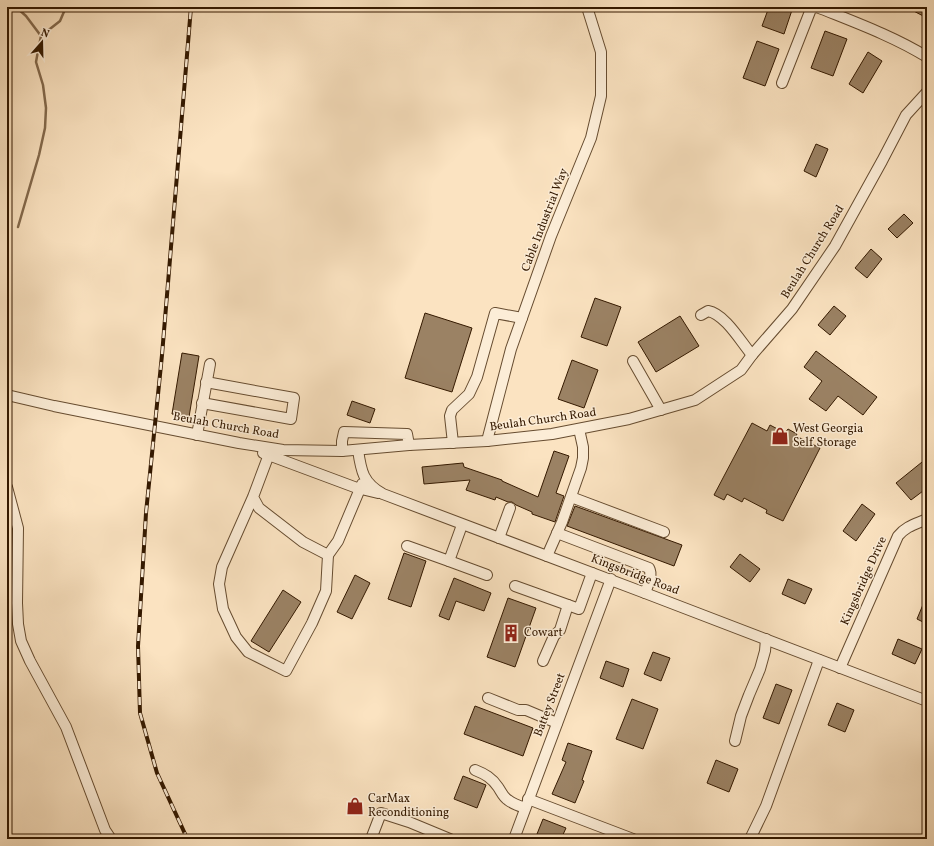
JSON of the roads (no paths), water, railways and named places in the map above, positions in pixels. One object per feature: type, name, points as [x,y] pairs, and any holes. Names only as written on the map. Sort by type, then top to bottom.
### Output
[{"type":"street","name":"Cable Industrial Way","points":[[487,441],[511,349],[551,236],[591,138],[602,96],[601,52],[587,7]]},
{"type":"street","points":[[782,83],[811,9],[816,7],[880,33],[927,57]]},
{"type":"street","name":"Beulah Church Road","points":[[7,396],[238,443],[270,452],[283,450],[358,450],[409,445],[487,441],[552,434],[629,419],[695,400],[741,370],[792,309],[835,246],[906,115],[927,92]]},
{"type":"street","points":[[701,315],[708,311],[721,317],[752,356]]},
{"type":"street","points":[[453,443],[450,416],[452,410],[469,394],[477,378],[495,313],[522,318]]},
{"type":"street","points":[[633,361],[661,410]]},
{"type":"street","points":[[197,435],[210,364]]},
{"type":"street","points":[[202,403],[291,419],[294,398],[206,382]]},
{"type":"street","points":[[547,556],[581,468],[584,447],[579,429]]},
{"type":"street","points":[[342,451],[344,432],[407,434],[409,445]]},
{"type":"street","name":"Kingsbridge Road","points":[[358,450],[360,466],[364,476],[374,489],[383,494],[927,701]]},
{"type":"street","points":[[364,476],[360,488],[338,541],[328,555],[326,591],[312,623],[286,671],[248,652],[236,637],[223,609],[219,584],[222,567],[253,497],[270,452],[360,488],[383,494]]},
{"type":"street","points":[[7,486],[18,528],[17,603],[18,624],[21,641],[30,661],[66,727],[105,830],[111,839]]},
{"type":"street","points":[[253,497],[259,508],[303,542],[328,555]]},
{"type":"street","points":[[571,497],[664,532]]},
{"type":"street","points":[[499,538],[510,508]]},
{"type":"street","name":"Kingsbridge Drive","points":[[840,668],[898,536],[902,530],[927,519]]},
{"type":"street","points":[[449,561],[462,525]]},
{"type":"street","points":[[556,533],[649,568],[651,570],[651,574],[645,593]]},
{"type":"street","points":[[407,546],[487,575]]},
{"type":"street","points":[[515,586],[579,609],[592,573]]},
{"type":"street","name":"Battey Street","points":[[514,839],[611,580]]},
{"type":"street","points":[[543,662],[554,636],[560,630],[568,605]]},
{"type":"street","points":[[735,741],[741,716],[764,657],[766,639]]},
{"type":"street","points":[[750,839],[766,806],[819,660]]},
{"type":"street","points":[[488,698],[518,710],[526,710],[557,723]]},
{"type":"street","points":[[475,770],[491,778],[506,799],[515,804],[526,804],[633,839]]},
{"type":"street","points":[[371,839],[381,813],[409,822],[450,839]]},
{"type":"waterway","points":[[16,7],[26,16],[41,36]]},
{"type":"waterway","points":[[18,227],[39,155],[45,128],[46,108],[43,85],[36,62],[41,36],[60,21],[66,7]]},
{"type":"railway","points":[[189,839],[186,836],[157,773],[140,713],[138,646],[146,513],[162,355],[191,7]]},
{"type":"place","name":"West Georgia Self Storage","points":[[780,436]]},
{"type":"place","name":"Cowart","points":[[511,633]]},
{"type":"place","name":"CarMax Reconditioning","points":[[355,806]]}]
